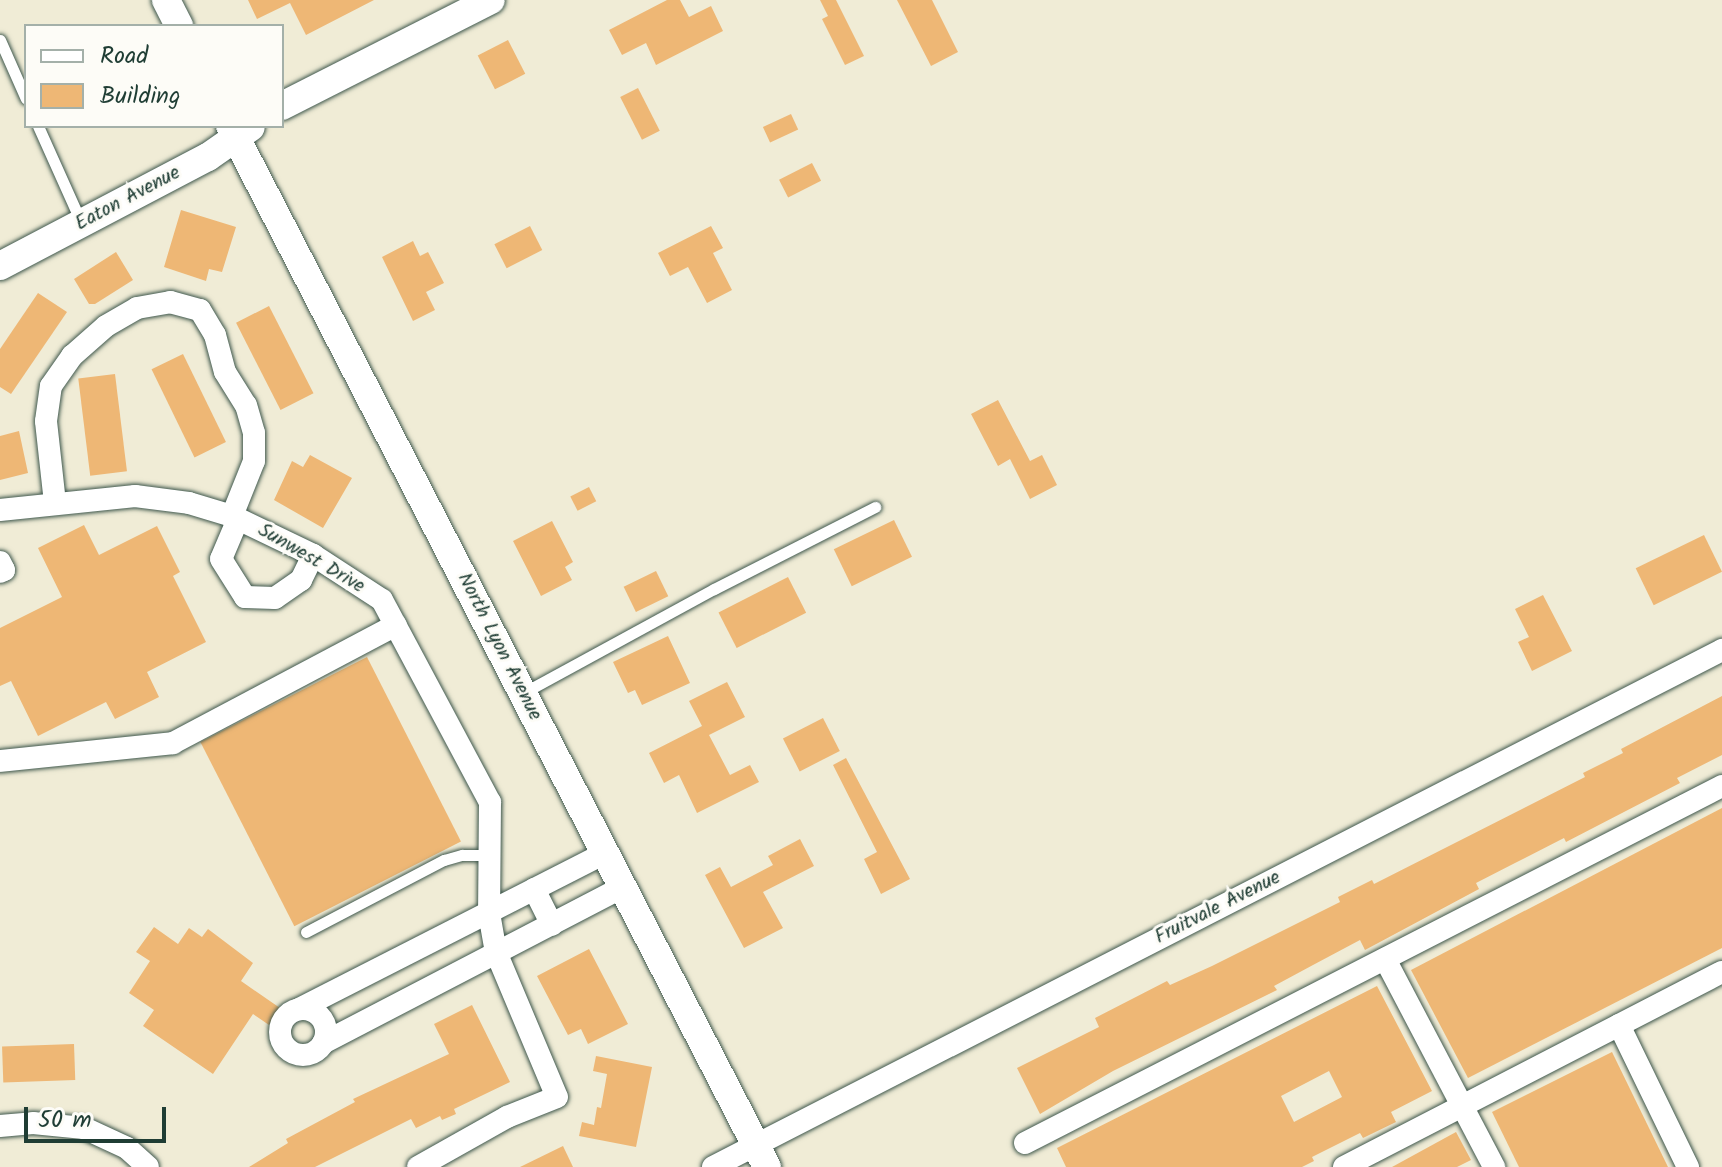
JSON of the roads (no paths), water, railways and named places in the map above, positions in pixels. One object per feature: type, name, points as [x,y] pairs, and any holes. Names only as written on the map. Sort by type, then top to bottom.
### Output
[{"type":"street","points":[[166,0],[178,24]]},
{"type":"street","points":[[284,105],[491,0]]},
{"type":"street","name":"Eaton Avenue","points":[[0,266],[82,223],[240,130]]},
{"type":"street","name":"North Lyon Avenue","points":[[240,130],[523,693],[761,1156]]},
{"type":"street","points":[[55,503],[46,421],[51,386],[72,356],[106,326],[137,308],[170,302],[200,310],[215,335],[225,372],[246,405],[254,433],[254,461],[221,559],[245,597],[275,598],[301,580],[313,555]]},
{"type":"street","name":"Sunwest Drive","points":[[0,510],[135,496],[189,503],[235,517],[313,555],[382,600],[490,802],[489,913],[496,952],[557,1097],[507,1117],[418,1167]]},
{"type":"street","points":[[0,562],[4,570],[0,572]]},
{"type":"street","points":[[0,761],[173,743],[396,625]]},
{"type":"street","name":"Fruitvale Avenue","points":[[713,1167],[761,1156],[1722,650]]},
{"type":"street","points":[[1025,1143],[1722,786]]},
{"type":"street","points":[[605,853],[299,1009],[282,1022],[280,1036],[286,1049],[306,1055],[323,1043],[623,887]]},
{"type":"street","points":[[534,889],[552,925]]},
{"type":"street","points":[[1385,959],[1494,1167]]},
{"type":"street","points":[[1344,1167],[1722,972]]},
{"type":"street","points":[[299,1009],[319,1016],[325,1029],[323,1043]]},
{"type":"street","points":[[1619,1025],[1688,1167]]},
{"type":"street","points":[[0,1126],[33,1123],[84,1128],[127,1148],[148,1167]]},
{"type":"lane","points":[[0,40],[24,94]]},
{"type":"lane","points":[[39,128],[82,223]]},
{"type":"lane","points":[[523,693],[875,507]]},
{"type":"lane","points":[[306,932],[444,860],[462,855],[490,855]]}]
